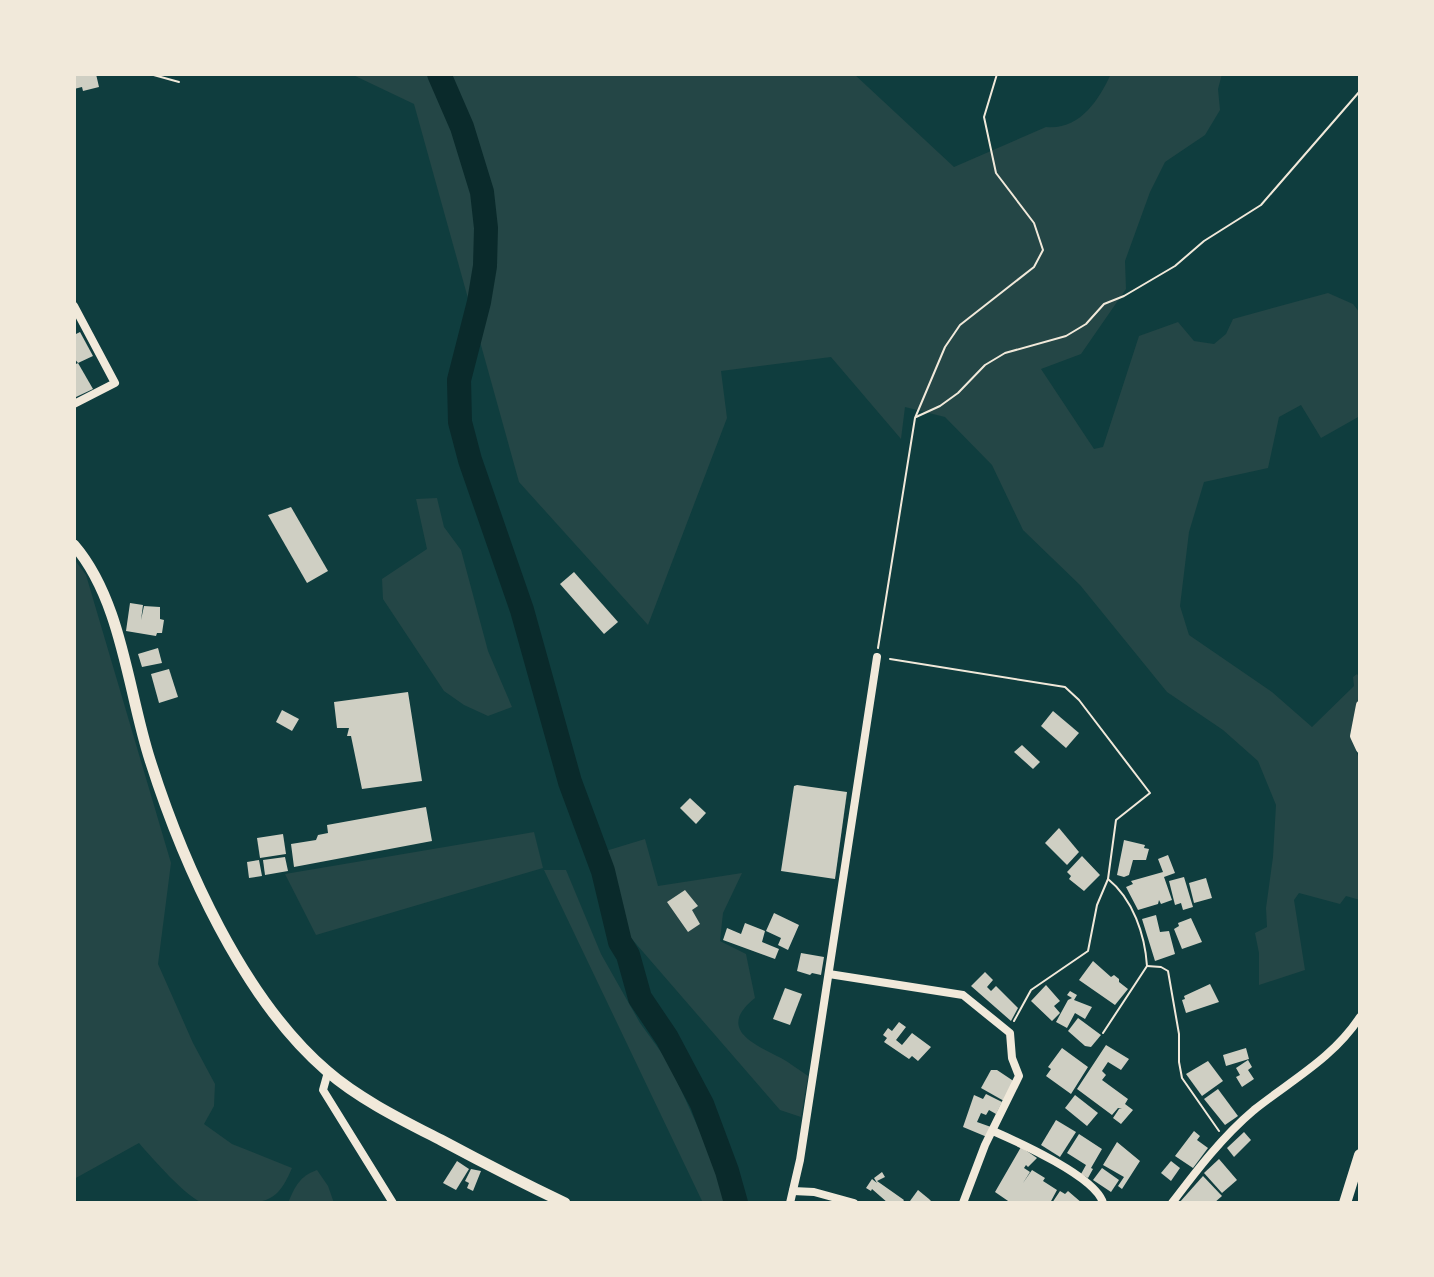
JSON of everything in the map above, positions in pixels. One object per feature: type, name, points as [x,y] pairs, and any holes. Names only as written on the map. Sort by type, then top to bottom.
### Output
[{"type":"main road","points":[[74,545],[102,588],[150,759],[181,842],[205,897],[250,981],[282,1026],[328,1072],[396,1117],[565,1203]]},
{"type":"main road","points":[[1345,1203],[1360,1155]]},
{"type":"street","points":[[74,306],[115,383],[74,404]]},
{"type":"street","points":[[790,1203],[829,974],[877,657]]},
{"type":"street","points":[[1360,705],[1354,736],[1360,749]]},
{"type":"street","points":[[829,974],[963,995],[1010,1033],[1012,1058],[1019,1076],[963,1203]]},
{"type":"street","points":[[1172,1203],[1224,1138],[1254,1111],[1330,1055],[1360,1017]]},
{"type":"street","points":[[328,1072],[323,1090],[393,1203]]},
{"type":"street","points":[[993,1131],[1031,1147],[1071,1172],[1100,1195],[1103,1203]]},
{"type":"street","points":[[793,1191],[814,1192],[854,1203]]},
{"type":"path","points":[[150,74],[179,82]]},
{"type":"path","points":[[997,74],[984,117],[996,173],[1034,223],[1043,250],[1034,267],[960,325],[945,347],[915,418],[877,657],[1065,687],[1150,793],[1116,820],[1108,879],[1097,905],[1088,951],[1031,990],[1010,1033]]},
{"type":"path","points":[[915,418],[958,393],[985,365],[1005,353],[1066,336],[1086,324],[1104,304],[1175,266],[1204,241],[1250,214],[1360,91]]},
{"type":"path","points":[[1103,1033],[1147,966],[1134,914],[1121,889],[1108,879]]},
{"type":"path","points":[[1147,966],[1168,971],[1179,1034],[1182,1078],[1224,1138]]},
{"type":"shaded area","points":[[351,74],[854,74],[954,167],[1046,127],[1058,127],[1078,119],[1094,103],[1111,74],[1222,74],[1218,89],[1220,110],[1205,135],[1165,162],[1150,192],[1125,261],[1126,289],[1081,354],[1041,369],[1094,449],[1103,447],[1139,336],[1178,322],[1194,341],[1214,344],[1226,334],[1233,319],[1328,293],[1353,304],[1360,313],[1360,416],[1321,438],[1301,405],[1279,417],[1268,468],[1204,482],[1189,532],[1180,606],[1189,635],[1272,692],[1312,727],[1354,686],[1353,677],[1357,674],[1360,678],[1360,695],[1350,734],[1360,762],[1360,900],[1346,896],[1340,904],[1299,893],[1294,900],[1305,970],[1259,985],[1259,953],[1255,933],[1267,927],[1276,805],[1258,761],[1223,730],[1167,692],[1080,585],[1023,530],[992,465],[945,417],[905,407],[901,439],[831,357],[721,371],[727,418],[648,625],[519,482],[414,104]]},
{"type":"shaded area","points":[[437,498],[444,527],[461,550],[488,651],[512,707],[488,716],[444,691],[383,599],[382,579],[427,549],[416,499]]},
{"type":"shaded area","points":[[74,559],[86,575],[171,863],[158,964],[215,1084],[214,1106],[204,1124],[232,1144],[292,1168],[281,1189],[268,1199],[252,1203],[212,1204],[196,1200],[139,1143],[74,1179]]},
{"type":"shaded area","points":[[534,832],[543,868],[316,935],[285,874]]},
{"type":"shaded area","points":[[645,839],[658,886],[742,873],[723,913],[720,941],[746,954],[755,998],[739,1018],[739,1027],[751,1041],[808,1076],[801,1117],[780,1110],[631,938],[599,853]]},
{"type":"shaded area","points":[[544,870],[566,870],[601,954],[640,1023],[669,1063],[728,1194],[728,1203],[703,1203]]},
{"type":"shaded area","points":[[317,1170],[328,1186],[334,1203],[288,1203],[299,1182]]},
{"type":"building","points":[[74,74],[96,74],[99,87],[83,91],[82,87],[74,89]]},
{"type":"building","points":[[80,332],[93,356],[78,363],[74,358],[74,335]]},
{"type":"building","points":[[78,363],[93,389],[76,397],[74,365]]},
{"type":"building","points":[[291,507],[328,571],[307,583],[268,515]]},
{"type":"building","points":[[574,572],[618,622],[604,634],[560,584]]},
{"type":"building","points":[[130,603],[143,605],[141,620],[144,606],[160,607],[160,619],[164,620],[162,633],[156,636],[126,631]]},
{"type":"building","points":[[158,648],[162,663],[142,667],[138,654]]},
{"type":"building","points":[[169,669],[178,697],[159,703],[151,674]]},
{"type":"building","points":[[408,692],[422,781],[362,789],[351,736],[347,736],[349,728],[337,728],[334,702]]},
{"type":"building","points":[[282,710],[299,719],[292,731],[276,722]]},
{"type":"building","points":[[1053,711],[1079,733],[1066,748],[1041,726]]},
{"type":"building","points":[[1022,745],[1040,762],[1033,769],[1014,752]]},
{"type":"building","points":[[794,786],[847,792],[835,879],[781,871]]},
{"type":"building","points":[[690,798],[706,813],[696,824],[680,808]]},
{"type":"building","points":[[426,807],[432,841],[294,867],[291,844],[316,840],[318,835],[328,833],[327,825]]},
{"type":"building","points":[[1059,828],[1079,852],[1067,865],[1045,843]]},
{"type":"building","points":[[283,834],[286,854],[260,858],[257,838]]},
{"type":"building","points":[[1124,840],[1145,845],[1144,848],[1149,849],[1146,860],[1133,860],[1129,875],[1124,877],[1117,875]]},
{"type":"building","points":[[1168,855],[1175,873],[1164,877],[1172,900],[1161,904],[1159,900],[1158,904],[1138,910],[1126,887],[1133,884],[1131,881],[1163,872],[1158,859]]},
{"type":"building","points":[[1082,856],[1100,875],[1084,891],[1069,879],[1071,876],[1067,872]]},
{"type":"building","points":[[285,857],[288,871],[265,875],[263,860]]},
{"type":"building","points":[[259,860],[262,876],[249,878],[247,862]]},
{"type":"building","points":[[1184,877],[1193,907],[1183,910],[1181,903],[1175,905],[1169,881]]},
{"type":"building","points":[[1206,878],[1212,898],[1194,903],[1189,883]]},
{"type":"building","points":[[685,890],[698,906],[692,910],[700,924],[688,932],[667,902]]},
{"type":"building","points":[[774,913],[799,925],[788,950],[778,945],[781,938],[766,931]]},
{"type":"building","points":[[1156,915],[1160,932],[1169,931],[1175,954],[1155,961],[1142,919]]},
{"type":"building","points":[[1191,918],[1202,942],[1182,949],[1174,929],[1179,926],[1178,923]]},
{"type":"building","points":[[745,923],[765,931],[762,942],[779,949],[775,959],[723,940],[727,928],[741,934]]},
{"type":"building","points":[[801,953],[824,957],[821,975],[797,971]]},
{"type":"building","points":[[1093,961],[1128,989],[1115,1005],[1079,980]]},
{"type":"building","points":[[985,972],[993,980],[987,987],[991,991],[996,986],[1018,1008],[1011,1021],[971,986]]},
{"type":"building","points":[[1210,984],[1219,1002],[1186,1013],[1182,1000],[1184,996]]},
{"type":"building","points":[[1046,985],[1060,1001],[1054,1006],[1060,1013],[1052,1021],[1031,1001]]},
{"type":"building","points":[[785,988],[802,994],[790,1025],[773,1019]]},
{"type":"building","points":[[1070,991],[1077,995],[1074,1000],[1092,1007],[1085,1019],[1075,1013],[1067,1028],[1056,1022],[1072,998],[1067,995]]},
{"type":"building","points":[[1078,1018],[1101,1035],[1091,1047],[1085,1046],[1068,1031]]},
{"type":"building","points":[[899,1022],[906,1027],[896,1040],[902,1045],[912,1033],[931,1047],[918,1061],[912,1056],[909,1059],[884,1042],[887,1038],[883,1035],[888,1028],[892,1031]]},
{"type":"building","points":[[1106,1045],[1129,1059],[1121,1070],[1108,1062],[1102,1071],[1106,1075],[1102,1080],[1128,1099],[1125,1104],[1133,1110],[1121,1124],[1113,1118],[1122,1109],[1118,1108],[1112,1115],[1077,1089]]},
{"type":"building","points":[[1062,1048],[1088,1067],[1071,1094],[1046,1076],[1051,1069],[1048,1067]]},
{"type":"building","points":[[1246,1048],[1249,1059],[1226,1066],[1223,1055]]},
{"type":"building","points":[[1248,1060],[1252,1067],[1248,1070],[1254,1079],[1242,1087],[1236,1077],[1240,1075],[1236,1068]]},
{"type":"building","points":[[1208,1061],[1223,1081],[1202,1096],[1186,1074]]},
{"type":"building","points":[[991,1070],[997,1070],[1015,1082],[1004,1101],[981,1088]]},
{"type":"building","points":[[1218,1089],[1238,1116],[1225,1125],[1204,1099]]},
{"type":"building","points":[[986,1094],[1002,1102],[996,1114],[989,1110],[986,1115],[981,1113],[977,1122],[991,1127],[987,1137],[963,1127],[974,1095],[983,1099]]},
{"type":"building","points":[[1075,1095],[1098,1113],[1087,1126],[1065,1108]]},
{"type":"building","points":[[1056,1120],[1076,1132],[1060,1157],[1041,1145]]},
{"type":"building","points":[[1194,1131],[1200,1136],[1197,1140],[1208,1148],[1193,1168],[1175,1156]]},
{"type":"building","points":[[1244,1132],[1251,1140],[1234,1157],[1227,1148]]},
{"type":"building","points":[[1079,1134],[1102,1149],[1088,1178],[1081,1174],[1086,1165],[1067,1153]]},
{"type":"building","points":[[1117,1142],[1140,1161],[1122,1189],[1118,1186],[1124,1177],[1103,1165]]},
{"type":"building","points":[[1021,1147],[1037,1158],[1024,1168],[1030,1172],[1023,1183],[1032,1170],[1045,1178],[1043,1181],[1057,1190],[1050,1203],[1011,1203],[995,1192]]},
{"type":"building","points":[[1219,1159],[1237,1180],[1222,1193],[1204,1173]]},
{"type":"building","points":[[457,1161],[469,1169],[456,1190],[443,1183]]},
{"type":"building","points":[[1171,1161],[1180,1168],[1171,1181],[1161,1173]]},
{"type":"building","points":[[1102,1168],[1119,1180],[1111,1192],[1093,1180]]},
{"type":"building","points":[[471,1169],[481,1171],[473,1191],[467,1188],[469,1183],[465,1181]]},
{"type":"building","points":[[882,1172],[885,1177],[877,1181],[904,1200],[902,1203],[888,1203],[872,1189],[866,1188],[872,1179],[877,1183],[874,1178]]},
{"type":"building","points":[[1203,1176],[1222,1196],[1214,1203],[1179,1203]]},
{"type":"building","points":[[918,1190],[933,1203],[910,1201]]},
{"type":"building","points":[[1060,1191],[1065,1194],[1068,1191],[1082,1203],[1052,1203]]},
{"type":"waterway","points":[[439,74],[462,127],[482,192],[486,228],[485,266],[479,302],[459,380],[460,422],[470,460],[522,610],[570,782],[603,871],[620,942],[628,955],[640,998],[667,1038],[702,1104],[736,1203]]}]
